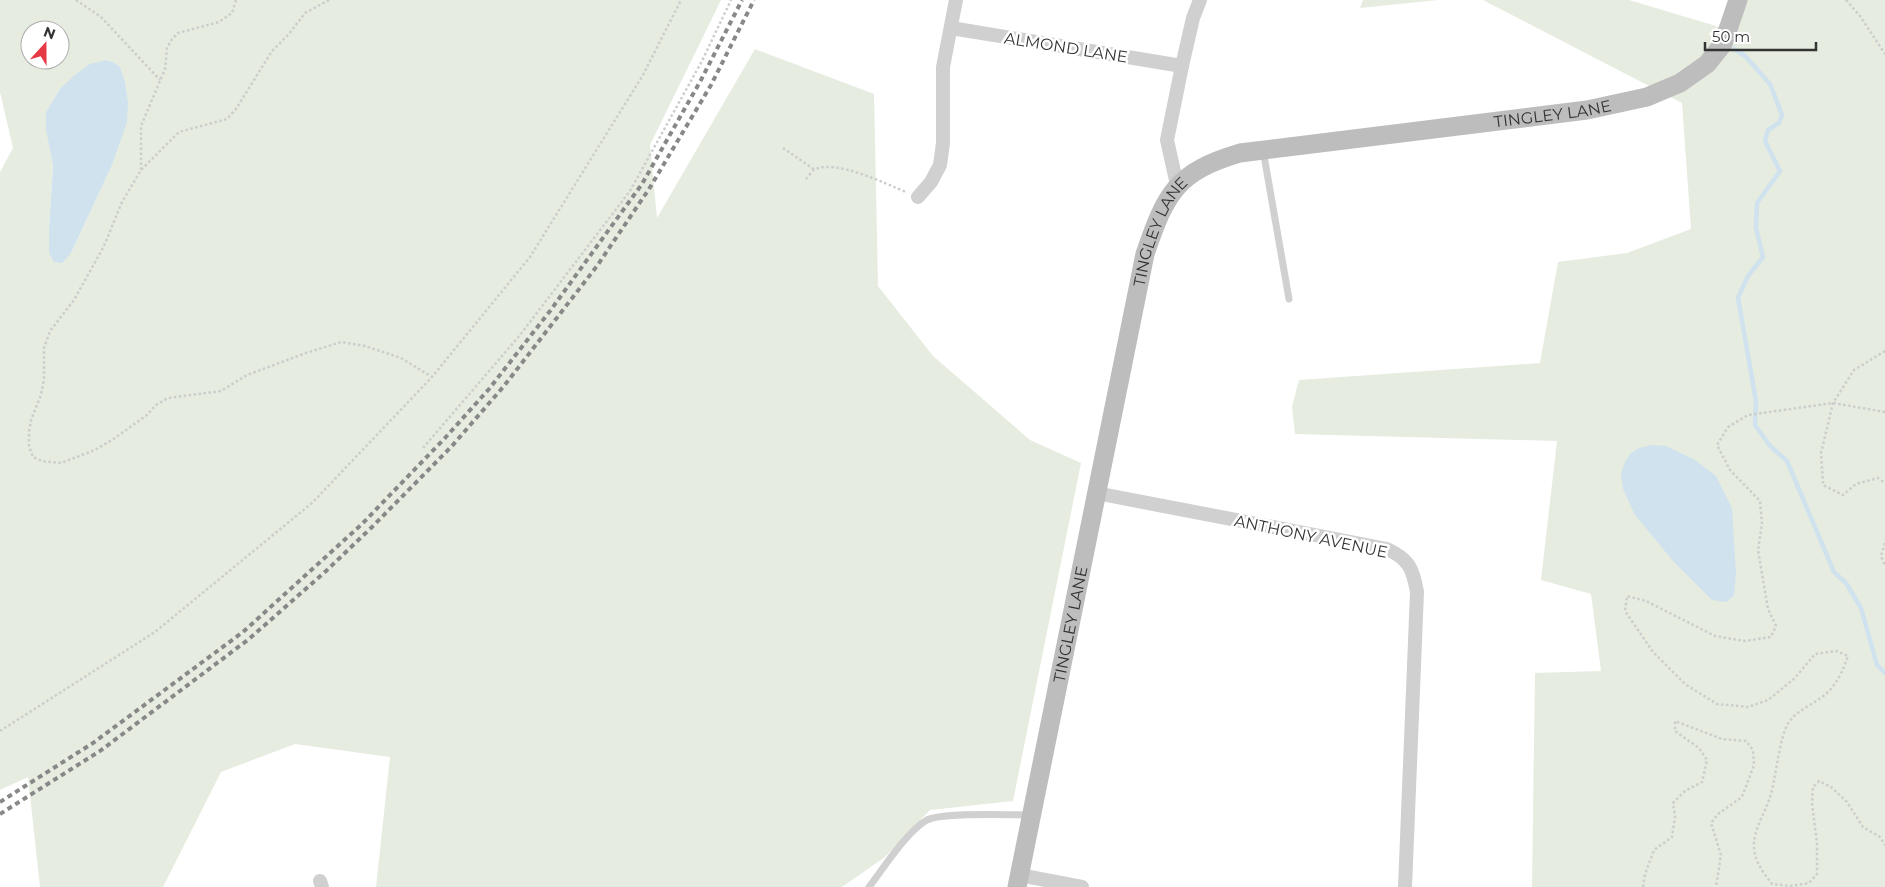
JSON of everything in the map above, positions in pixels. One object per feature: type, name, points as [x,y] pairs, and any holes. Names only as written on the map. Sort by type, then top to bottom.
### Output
[{"type":"street","points":[[918,197],[931,182],[940,165],[943,143],[943,67],[956,0]]},
{"type":"street","points":[[1178,185],[1167,140],[1193,18],[1200,0]]},
{"type":"street","name":"TINGLEY LANE","points":[[1018,881],[1145,254],[1156,221],[1178,185],[1205,165],[1240,153],[1570,112],[1647,97],[1680,83],[1707,64],[1723,44],[1738,0]]},
{"type":"street","name":"ALMOND LANE","points":[[951,28],[1182,66]]},
{"type":"street","name":"ANTHONY AVENUE","points":[[1096,494],[1387,549],[1400,555],[1410,566],[1417,592],[1405,887]]},
{"type":"street","points":[[1018,881],[1082,887]]},
{"type":"lane","points":[[1263,150],[1289,299]]},
{"type":"lane","points":[[869,887],[911,834],[928,820],[956,816],[1030,815]]},
{"type":"path","points":[[76,0],[101,17],[160,80]]},
{"type":"path","points":[[140,170],[141,126],[165,70],[167,48],[172,39],[178,32],[219,22],[232,13],[236,0]]},
{"type":"path","points":[[330,0],[305,12],[289,34],[272,51],[247,93],[227,119],[179,132],[140,170],[122,202],[104,246],[74,300],[50,331],[44,348],[44,379],[41,395],[31,420],[29,446],[33,457],[42,461],[61,463],[95,450],[147,415],[156,404],[168,398],[221,391],[247,375],[341,342],[365,346],[401,358],[432,378]]},
{"type":"path","points":[[0,731],[155,632],[312,503],[432,378],[530,257],[643,75],[681,0]]},
{"type":"path","points":[[423,448],[520,335],[630,191],[702,61],[732,0]]},
{"type":"path","points":[[1846,0],[1860,16],[1885,54]]},
{"type":"path","points":[[784,148],[815,170]]},
{"type":"path","points":[[806,179],[815,170],[826,168],[846,169],[862,173],[918,197]]},
{"type":"path","points":[[1885,351],[1854,370],[1833,403],[1821,453],[1823,485],[1843,495],[1856,484],[1878,478],[1885,483]]},
{"type":"path","points":[[1885,412],[1833,403],[1748,415],[1728,427],[1717,444],[1730,470],[1760,501],[1762,524],[1758,550],[1768,609],[1776,626],[1771,637],[1745,642],[1715,636],[1646,601],[1627,596],[1625,611],[1653,652],[1685,684],[1717,704],[1748,707],[1768,700],[1795,678],[1815,654],[1836,651],[1848,656],[1840,678],[1821,698],[1798,711],[1788,724],[1781,744],[1769,800],[1760,820],[1754,842],[1754,854],[1760,868],[1772,884],[1791,886],[1809,883],[1817,874],[1817,844],[1812,787],[1819,781],[1830,787],[1847,802],[1863,828],[1880,837],[1885,845]]},
{"type":"path","points":[[1885,543],[1881,556],[1885,566]]},
{"type":"path","points":[[1644,887],[1645,874],[1654,850],[1672,837],[1675,817],[1673,803],[1685,791],[1702,782],[1707,760],[1699,748],[1675,731],[1675,721],[1722,738],[1746,741],[1753,750],[1754,765],[1742,797],[1718,814],[1711,823],[1720,855],[1716,887]]},
{"type":"shaded area","points":[[0,0],[721,0],[650,145],[657,218],[755,49],[874,94],[878,286],[933,356],[1030,440],[1081,463],[1013,801],[930,810],[885,857],[842,887],[376,887],[390,757],[295,744],[221,772],[163,887],[40,887],[28,777],[0,790],[0,172],[13,148],[0,92]],"holes":[[[106,60],[120,67],[112,165],[71,253],[49,228],[53,166],[46,112],[60,89]]]},
{"type":"shaded area","points":[[1363,0],[1438,0],[1360,8]]},
{"type":"shaded area","points":[[1483,0],[1629,0],[1736,32],[1747,0],[1885,0],[1885,887],[1532,887],[1535,673],[1601,671],[1591,594],[1541,580],[1557,441],[1295,434],[1292,407],[1299,380],[1540,363],[1558,262],[1627,253],[1691,229],[1682,103]]},
{"type":"water","points":[[106,60],[120,67],[125,82],[128,103],[127,122],[112,165],[71,253],[62,263],[54,262],[49,253],[53,166],[46,129],[46,112],[60,89],[76,74],[90,64]]},
{"type":"water","points":[[1652,445],[1666,446],[1695,460],[1716,476],[1732,508],[1736,574],[1734,595],[1727,602],[1712,600],[1674,562],[1635,515],[1623,489],[1621,473],[1631,453],[1639,448]]},
{"type":"waterway","points":[[1734,49],[1745,56],[1770,84],[1782,115],[1779,123],[1768,130],[1765,141],[1780,171],[1757,203],[1756,228],[1763,257],[1748,276],[1738,298],[1756,401],[1755,425],[1770,446],[1787,461],[1834,572],[1846,583],[1861,608],[1877,665],[1885,673]]},
{"type":"railway","points":[[0,802],[93,743],[243,632],[362,524],[445,438],[489,389],[550,311],[642,184],[701,80],[742,0]]},
{"type":"railway","points":[[0,814],[100,751],[249,639],[326,571],[452,446],[504,386],[597,266],[649,189],[711,85],[754,0]]}]
